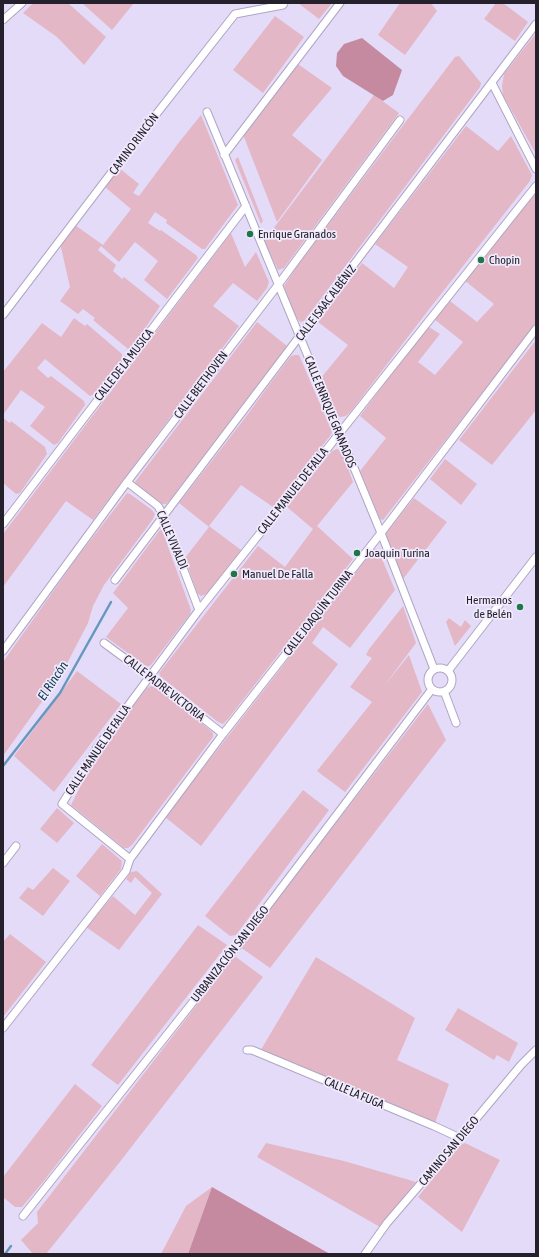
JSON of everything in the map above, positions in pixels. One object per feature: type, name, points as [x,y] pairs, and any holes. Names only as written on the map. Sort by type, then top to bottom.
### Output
[{"type":"street","points":[[3,20],[22,3]]},
{"type":"street","name":"CAMINO RINCÓN","points":[[3,315],[143,131],[235,14],[282,5],[284,3]]},
{"type":"street","points":[[224,155],[340,3]]},
{"type":"street","name":"CALLE ISAAC ALBÉNIZ","points":[[115,580],[163,515],[300,338],[536,24]]},
{"type":"street","points":[[492,83],[536,169]]},
{"type":"street","name":"CALLE ENRIQUE GRANADOS","points":[[207,112],[381,533],[434,669]]},
{"type":"street","name":"CALLE BEETHOVEN","points":[[3,651],[127,482],[278,285],[400,120]]},
{"type":"street","name":"CALLE MANUEL DE FALLA","points":[[130,859],[62,804],[96,749],[149,676],[536,186]]},
{"type":"street","name":"CALLE DE LA MUSICA","points":[[3,524],[246,206]]},
{"type":"street","name":"CALLE JOAQUÍN TURINA","points":[[3,1028],[126,871],[130,859],[223,734],[381,533],[536,329]]},
{"type":"street","name":"CALLE VIVALDI","points":[[127,482],[158,506],[163,515],[200,610]]},
{"type":"street","points":[[448,671],[536,557]]},
{"type":"street","name":"CALLE PADRE VICTORIA","points":[[104,643],[223,734]]},
{"type":"street","points":[[441,668],[448,671],[452,678],[447,689],[444,691],[436,691],[429,686],[429,674],[434,669],[441,668]]},
{"type":"street","name":"URBANIZACIÓN SAN DIEGO","points":[[23,1216],[235,948],[432,689]]},
{"type":"street","points":[[444,691],[456,723]]},
{"type":"street","points":[[3,863],[16,846]]},
{"type":"street","name":"CALLE LA FUGA","points":[[247,1050],[252,1050],[460,1138]]},
{"type":"street","name":"CAMINO SAN DIEGO","points":[[365,1254],[387,1223],[521,1065],[536,1050]]},
{"type":"shaded area","points":[[33,3],[68,3],[106,37],[84,65],[57,37],[23,13]]},
{"type":"shaded area","points":[[82,3],[134,3],[112,30]]},
{"type":"shaded area","points":[[298,3],[332,3],[319,19]]},
{"type":"shaded area","points":[[400,3],[431,3],[437,11],[405,55],[378,35]]},
{"type":"shaded area","points":[[496,3],[503,3],[528,22],[515,41],[484,19]]},
{"type":"shaded area","points":[[275,16],[304,37],[263,93],[233,70]]},
{"type":"shaded area","points":[[536,33],[536,154],[503,95],[502,86],[504,74]]},
{"type":"shaded area","points":[[362,38],[402,70],[393,95],[383,101],[343,76],[336,66],[337,53],[344,44]]},
{"type":"shaded area","points":[[459,56],[481,83],[480,87],[304,321],[300,322],[294,314],[284,286],[298,265],[455,57]]},
{"type":"shaded area","points":[[295,62],[332,88],[292,135],[322,160],[277,222],[244,137],[244,129]]},
{"type":"shaded area","points":[[374,95],[399,113],[284,268],[278,270],[264,241]]},
{"type":"shaded area","points":[[201,115],[238,205],[205,249],[202,249],[166,223],[167,220],[155,212],[148,223],[160,231],[161,230],[198,258],[167,299],[144,280],[158,261],[135,242],[119,262],[101,246],[98,250],[116,265],[113,271],[122,279],[124,277],[160,306],[131,349],[128,349],[93,320],[95,318],[83,309],[78,314],[60,301],[70,287],[60,243],[75,225],[103,245],[131,209],[105,187],[119,168],[139,184],[133,193],[139,196]]},
{"type":"shaded area","points":[[466,126],[498,151],[511,136],[532,175],[530,181],[352,410],[346,416],[340,417],[336,415],[320,379],[348,345],[318,322],[362,263],[394,288],[408,267],[375,244]]},
{"type":"shaded area","points":[[238,157],[263,221],[261,224],[235,160]]},
{"type":"shaded area","points":[[536,193],[536,324],[383,520],[380,519],[360,471],[386,438],[360,416],[418,339],[429,327],[440,334],[418,362],[435,375],[463,342],[434,319],[450,301],[477,322],[494,304],[464,280]]},
{"type":"shaded area","points":[[231,233],[245,267],[256,252],[269,282],[267,288],[257,301],[233,283],[213,306],[239,326],[93,520],[66,501],[3,587],[3,534]]},
{"type":"shaded area","points":[[74,318],[85,326],[87,324],[122,354],[122,359],[95,394],[90,396],[45,359],[37,368],[48,378],[51,376],[84,401],[85,405],[58,443],[54,445],[30,426],[45,407],[21,390],[3,415],[3,372],[42,323],[61,337]]},
{"type":"shaded area","points":[[257,322],[287,346],[170,500],[166,504],[155,501],[136,486],[135,482]]},
{"type":"shaded area","points":[[536,340],[536,410],[492,465],[459,440]]},
{"type":"shaded area","points":[[299,355],[332,432],[273,507],[241,485],[209,526],[241,550],[207,594],[201,596],[197,593],[185,558],[209,527],[179,503],[291,356]]},
{"type":"shaded area","points":[[3,418],[10,423],[11,421],[45,447],[47,454],[20,493],[16,494],[3,483]]},
{"type":"shaded area","points":[[337,449],[342,452],[353,482],[317,526],[353,559],[228,719],[223,724],[218,722],[160,676],[159,673],[258,546],[285,567],[313,529],[287,507],[332,451]]},
{"type":"shaded area","points":[[445,459],[477,484],[461,505],[430,479]]},
{"type":"shaded area","points":[[127,493],[152,510],[155,514],[153,519],[104,585],[93,606],[88,623],[61,675],[3,756],[3,662],[76,559]]},
{"type":"shaded area","points":[[414,498],[447,522],[403,579],[386,533]]},
{"type":"shaded area","points":[[160,530],[162,530],[191,610],[190,614],[151,665],[147,667],[106,637],[128,608],[113,593]]},
{"type":"shaded area","points":[[374,549],[378,549],[395,590],[350,648],[323,627],[312,643],[338,664],[201,846],[165,817]]},
{"type":"shaded area","points":[[403,606],[416,643],[384,686],[409,655],[422,692],[345,792],[317,771],[372,702],[350,687],[372,658],[366,655],[369,649]]},
{"type":"shaded area","points":[[449,618],[461,627],[465,620],[471,626],[455,646],[446,622]]},
{"type":"shaded area","points":[[77,671],[121,704],[54,792],[14,756]]},
{"type":"shaded area","points":[[151,686],[158,688],[211,731],[213,733],[213,737],[132,845],[128,848],[124,848],[71,805],[96,755],[147,688]]},
{"type":"shaded area","points":[[428,704],[446,740],[270,968],[240,947]]},
{"type":"shaded area","points":[[303,790],[329,810],[236,935],[230,936],[205,916]]},
{"type":"shaded area","points":[[57,808],[74,823],[57,843],[40,829]]},
{"type":"shaded area","points":[[102,844],[122,861],[121,869],[100,896],[76,876]]},
{"type":"shaded area","points":[[53,868],[70,881],[43,916],[19,898],[28,887],[33,890]]},
{"type":"shaded area","points":[[137,871],[162,894],[119,950],[86,927],[113,896],[135,915],[152,893],[135,877],[131,883],[126,879],[131,872]]},
{"type":"shaded area","points":[[198,925],[227,945],[118,1085],[91,1065]]},
{"type":"shaded area","points":[[10,934],[46,962],[3,1017],[3,942]]},
{"type":"shaded area","points":[[236,957],[263,977],[119,1163],[46,1254],[33,1254],[21,1240],[38,1223],[37,1212],[233,958]]},
{"type":"shaded area","points":[[316,957],[415,1018],[397,1060],[449,1084],[434,1126],[259,1053]]},
{"type":"shaded area","points":[[458,1008],[518,1043],[509,1062],[497,1055],[494,1060],[445,1030]]},
{"type":"shaded area","points":[[75,1084],[102,1106],[22,1207],[15,1207],[3,1197],[3,1177]]},
{"type":"shaded area","points":[[266,1143],[344,1161],[416,1182],[380,1227],[257,1157]]},
{"type":"shaded area","points":[[465,1143],[500,1160],[462,1232],[418,1197],[460,1145]]},
{"type":"shaded area","points":[[212,1187],[188,1254],[161,1254],[186,1206]]},
{"type":"shaded area","points":[[212,1187],[289,1231],[330,1254],[188,1254]]},
{"type":"waterway","name":"El Rincón","points":[[3,766],[60,693],[111,602]]},
{"type":"waterway","points":[[5,1254],[11,1246]]},
{"type":"place","name":"Enrique Granados","points":[[250,234]]},
{"type":"place","name":"Chopin","points":[[481,260]]},
{"type":"place","name":"Joaquin Turina","points":[[357,553]]},
{"type":"place","name":"Manuel De Falla","points":[[234,574]]},
{"type":"place","name":"Hermanos de Belén","points":[[520,607]]}]
